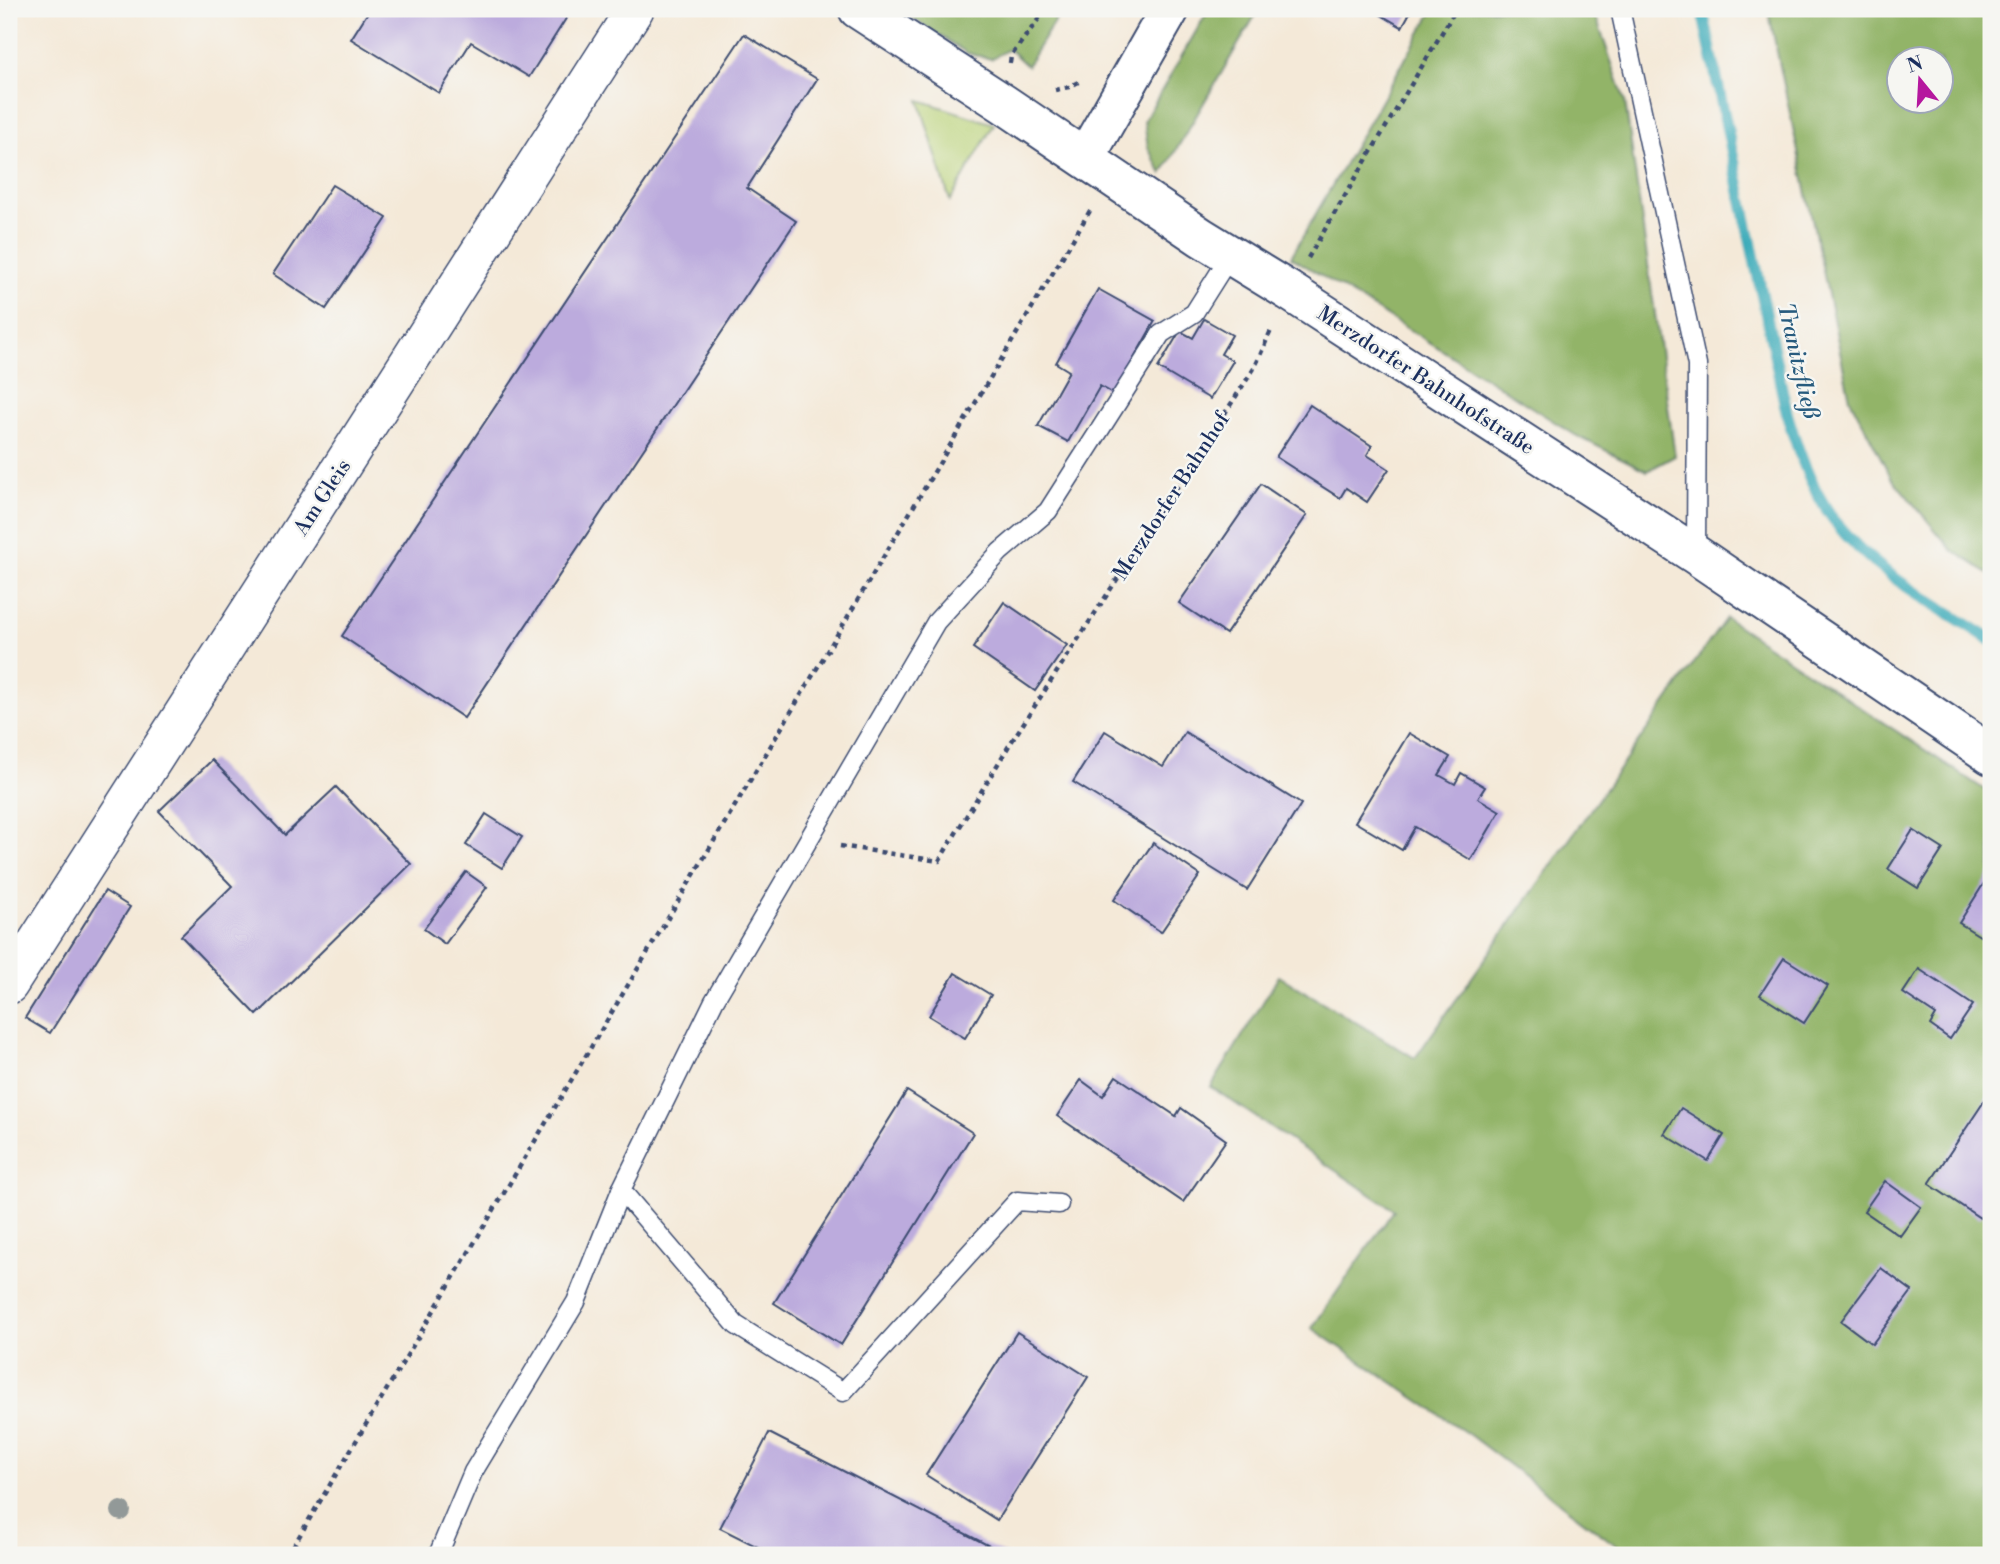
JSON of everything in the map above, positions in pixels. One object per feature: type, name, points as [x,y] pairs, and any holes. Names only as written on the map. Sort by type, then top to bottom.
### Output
[{"type":"street","name":"Am Gleis","points":[[9,985],[635,9]]},
{"type":"street","name":"Merzdorfer Bahnhofstraße","points":[[858,9],[1013,90],[1098,167],[1230,256],[1289,291],[1696,555],[1991,755]]},
{"type":"street","points":[[1098,167],[1170,9]]},
{"type":"lane","points":[[1620,9],[1698,365],[1696,555]]},
{"type":"lane","points":[[438,1555],[473,1472],[576,1302],[621,1190],[714,1001],[936,622],[1000,552],[1048,512],[1161,334],[1194,313],[1230,256]]},
{"type":"lane","points":[[621,1190],[736,1325],[843,1392],[1017,1201],[1059,1204]]},
{"type":"path","points":[[1013,90],[1011,56],[1046,9]]},
{"type":"path","name":"Merzdorfer Bahnhof","points":[[808,841],[939,861],[1010,744],[1255,367],[1289,291],[1456,9]]},
{"type":"path","points":[[1048,88],[1056,90],[1069,87],[1088,74]]},
{"type":"path","points":[[288,1555],[1098,167]]},
{"type":"green space","points":[[899,9],[1062,9],[1027,66],[1009,49],[991,59],[967,53]]},
{"type":"green space","points":[[1209,9],[1259,9],[1162,174],[1148,148],[1144,121]]},
{"type":"green space","points":[[1434,9],[1593,9],[1625,101],[1675,456],[1647,471],[1575,435],[1291,257]]},
{"type":"green space","points":[[1768,9],[1991,9],[1991,575],[1952,550],[1891,477],[1850,399]]},
{"type":"green space","points":[[919,100],[994,124],[950,201]]},
{"type":"green space","points":[[1726,618],[1991,794],[1991,1555],[1629,1555],[1471,1436],[1312,1328],[1394,1210],[1211,1087],[1279,976],[1415,1058]]},
{"type":"building","points":[[370,9],[572,9],[529,77],[471,42],[439,93],[351,39]]},
{"type":"building","points":[[1371,9],[1412,9],[1402,27]]},
{"type":"building","points":[[744,34],[817,79],[747,188],[796,221],[464,718],[342,636]]},
{"type":"building","points":[[332,185],[387,218],[326,309],[273,274]]},
{"type":"building","points":[[1098,289],[1155,321],[1114,394],[1100,386],[1068,442],[1038,426],[1069,371],[1056,363]]},
{"type":"building","points":[[1204,319],[1232,335],[1221,354],[1233,361],[1210,399],[1158,368],[1180,331],[1193,338]]},
{"type":"building","points":[[1310,405],[1372,446],[1367,455],[1389,469],[1367,502],[1346,488],[1340,498],[1276,457]]},
{"type":"building","points":[[1261,484],[1307,515],[1226,634],[1179,603]]},
{"type":"building","points":[[1004,602],[1067,645],[1035,691],[973,648]]},
{"type":"building","points":[[1105,731],[1163,767],[1185,732],[1301,804],[1247,890],[1073,782]]},
{"type":"building","points":[[1409,733],[1450,757],[1439,775],[1455,784],[1461,773],[1485,787],[1478,798],[1500,811],[1471,860],[1415,827],[1402,850],[1355,822]]},
{"type":"building","points":[[212,760],[285,835],[336,787],[411,864],[257,1015],[181,936],[232,886],[159,811]]},
{"type":"building","points":[[486,814],[522,837],[502,868],[466,845]]},
{"type":"building","points":[[1913,830],[1943,849],[1918,888],[1888,869]]},
{"type":"building","points":[[1153,843],[1200,875],[1161,932],[1114,900]]},
{"type":"building","points":[[466,872],[487,887],[445,944],[424,929]]},
{"type":"building","points":[[1991,872],[1991,943],[1959,923]]},
{"type":"building","points":[[105,891],[130,907],[50,1033],[25,1018]]},
{"type":"building","points":[[1784,958],[1828,986],[1804,1023],[1760,995]]},
{"type":"building","points":[[1919,969],[1973,1005],[1950,1039],[1930,1025],[1936,1015],[1903,993]]},
{"type":"building","points":[[955,973],[991,995],[965,1038],[929,1016]]},
{"type":"building","points":[[1116,1076],[1176,1116],[1181,1108],[1226,1140],[1183,1202],[1057,1116],[1081,1080],[1103,1096]]},
{"type":"building","points":[[907,1091],[973,1133],[841,1345],[774,1303]]},
{"type":"building","points":[[1991,1091],[1991,1202],[1980,1218],[1929,1184]]},
{"type":"building","points":[[1681,1108],[1724,1135],[1708,1161],[1664,1134]]},
{"type":"building","points":[[1885,1181],[1921,1207],[1900,1236],[1864,1211]]},
{"type":"building","points":[[1881,1268],[1912,1291],[1872,1344],[1841,1321]]},
{"type":"building","points":[[1017,1332],[1088,1377],[997,1520],[926,1475]]},
{"type":"building","points":[[769,1433],[1007,1555],[774,1555],[720,1528]]},
{"type":"waterway","name":"Tranitzfließ","points":[[1702,9],[1787,414],[1810,479],[1837,524],[1863,552],[1916,593],[1991,640]]}]
